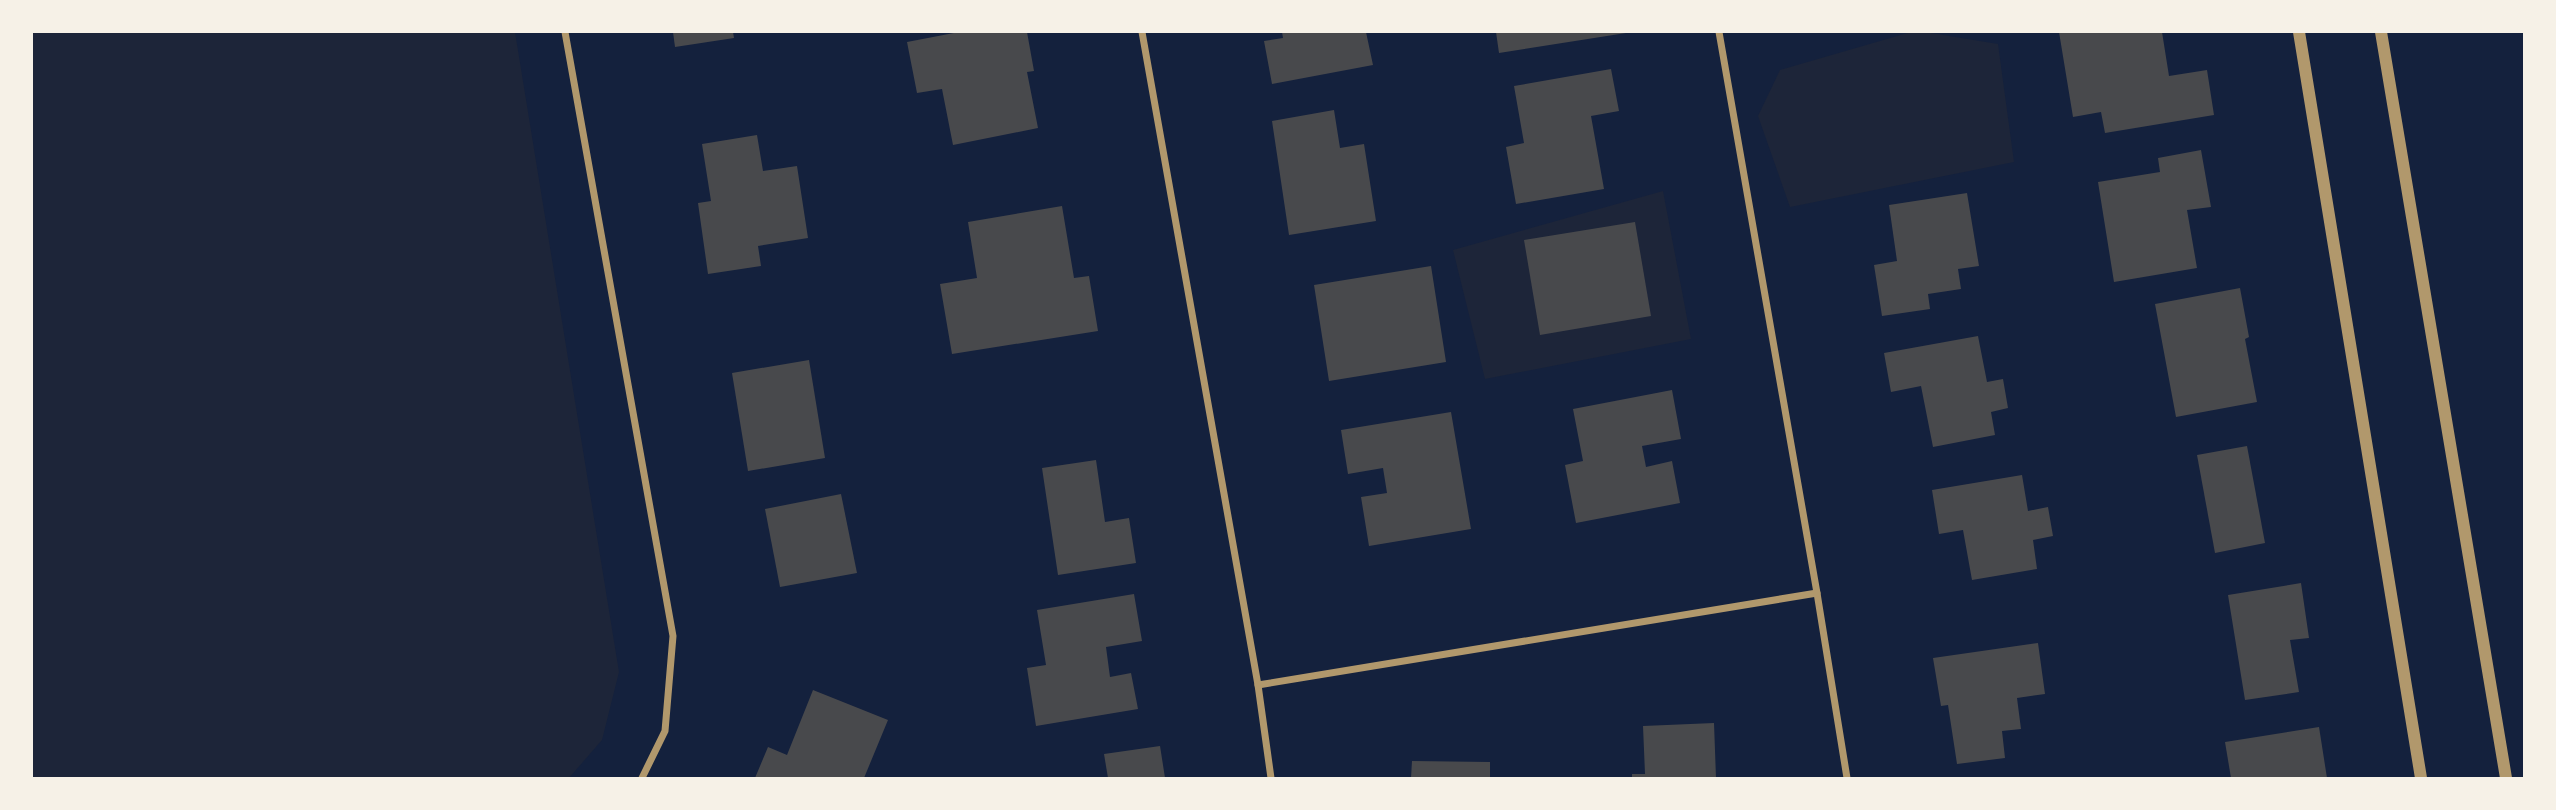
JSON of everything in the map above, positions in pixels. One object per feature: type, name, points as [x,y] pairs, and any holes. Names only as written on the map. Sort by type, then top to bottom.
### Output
[{"type":"street","points":[[565,32],[673,636],[665,731],[642,779]]},
{"type":"street","points":[[1142,32],[1258,684],[1271,779]]},
{"type":"street","points":[[1719,32],[1847,779]]},
{"type":"street","points":[[2299,32],[2421,779]]},
{"type":"street","points":[[2381,32],[2506,779]]},
{"type":"street","points":[[1258,684],[1817,593]]},
{"type":"shaded area","points":[[32,32],[515,32],[619,672],[602,740],[569,778],[32,778]]},
{"type":"shaded area","points":[[1911,32],[1998,44],[2014,162],[1790,207],[1758,116],[1780,70]]},
{"type":"shaded area","points":[[1663,191],[1691,339],[1485,379],[1453,250]]},
{"type":"building","points":[[673,32],[733,32],[734,38],[675,47]]},
{"type":"building","points":[[959,32],[1027,32],[1034,71],[1027,72],[1038,128],[953,145],[942,89],[917,93],[907,42]]},
{"type":"building","points":[[1282,32],[1366,32],[1373,65],[1272,84],[1264,41],[1283,38]]},
{"type":"building","points":[[1496,32],[1626,32],[1626,33],[1499,53]]},
{"type":"building","points":[[2059,32],[2162,32],[2169,76],[2207,70],[2214,115],[2105,133],[2101,112],[2073,117]]},
{"type":"building","points":[[1611,69],[1619,111],[1591,116],[1604,189],[1516,204],[1506,147],[1524,143],[1514,86]]},
{"type":"building","points":[[1334,110],[1340,148],[1364,144],[1376,221],[1289,235],[1272,121]]},
{"type":"building","points":[[757,135],[763,171],[797,166],[808,238],[758,246],[761,266],[708,274],[698,203],[711,201],[702,144]]},
{"type":"building","points":[[2201,150],[2211,207],[2187,210],[2197,268],[2114,282],[2098,182],[2160,172],[2158,158]]},
{"type":"building","points":[[1967,193],[1979,266],[1958,269],[1961,289],[1928,294],[1930,309],[1882,316],[1874,265],[1897,261],[1889,205]]},
{"type":"building","points":[[1062,206],[1074,278],[1089,276],[1098,331],[952,354],[940,284],[977,278],[968,222]]},
{"type":"building","points":[[1635,222],[1651,316],[1540,335],[1524,240]]},
{"type":"building","points":[[1431,266],[1446,362],[1329,381],[1314,285]]},
{"type":"building","points":[[2240,288],[2249,337],[2245,339],[2257,402],[2176,417],[2155,304]]},
{"type":"building","points":[[1978,336],[1987,382],[2003,379],[2008,408],[1991,412],[1995,435],[1933,447],[1921,386],[1891,392],[1884,353]]},
{"type":"building","points":[[809,360],[825,458],[748,471],[732,373]]},
{"type":"building","points":[[1672,390],[1681,439],[1642,446],[1646,467],[1672,461],[1680,503],[1576,523],[1565,465],[1583,461],[1573,409]]},
{"type":"building","points":[[1451,412],[1471,529],[1369,546],[1361,497],[1387,493],[1383,468],[1348,474],[1341,430]]},
{"type":"building","points":[[2247,446],[2265,543],[2215,553],[2197,455]]},
{"type":"building","points":[[1096,460],[1105,522],[1129,518],[1136,563],[1058,575],[1042,468]]},
{"type":"building","points":[[2022,475],[2028,511],[2048,507],[2053,536],[2033,540],[2037,569],[1972,580],[1963,530],[1939,534],[1932,490]]},
{"type":"building","points":[[841,494],[857,573],[780,587],[765,509]]},
{"type":"building","points":[[2301,583],[2309,638],[2290,640],[2299,692],[2245,700],[2228,595]]},
{"type":"building","points":[[1134,594],[1142,641],[1106,647],[1110,677],[1131,673],[1138,709],[1036,726],[1027,668],[1046,665],[1037,610]]},
{"type":"building","points":[[2038,643],[2045,694],[2017,698],[2021,729],[2002,731],[2005,758],[1957,764],[1948,705],[1941,706],[1933,658]]},
{"type":"building","points":[[813,690],[888,720],[864,778],[755,778],[768,747],[787,755]]},
{"type":"building","points":[[1714,723],[1716,778],[1632,778],[1632,774],[1645,774],[1643,726]]},
{"type":"building","points":[[2319,727],[2327,778],[2231,778],[2225,742]]},
{"type":"building","points":[[1160,746],[1165,778],[1108,778],[1104,754]]},
{"type":"building","points":[[1412,761],[1490,762],[1490,778],[1411,778]]}]
